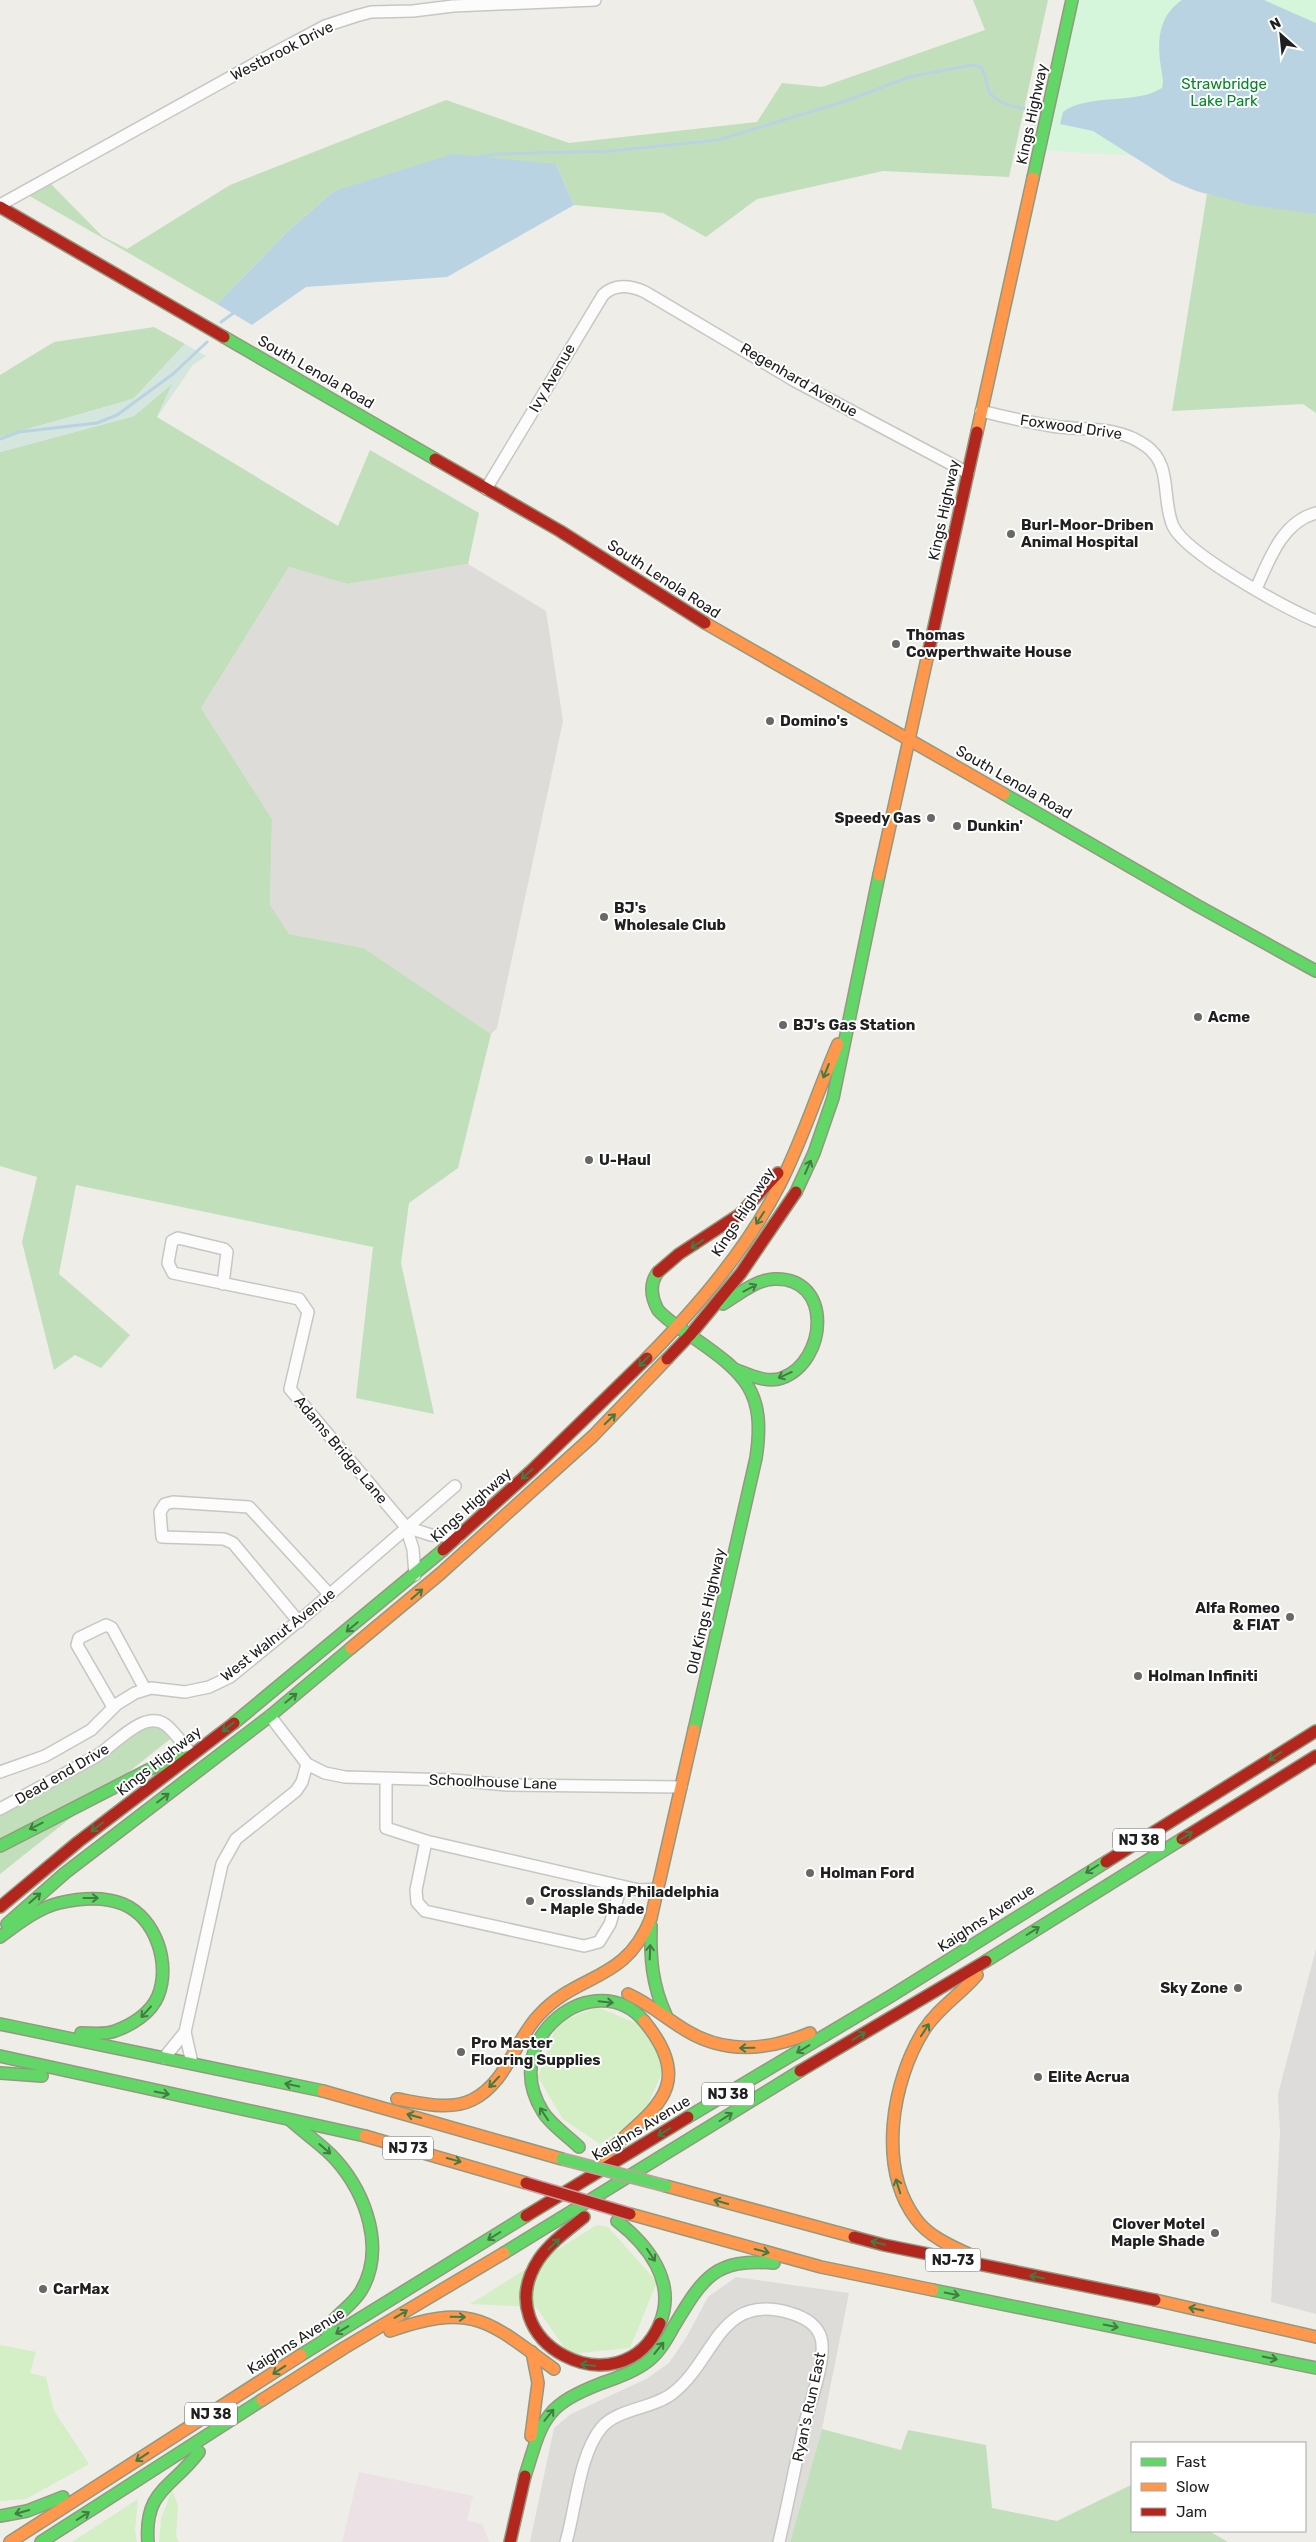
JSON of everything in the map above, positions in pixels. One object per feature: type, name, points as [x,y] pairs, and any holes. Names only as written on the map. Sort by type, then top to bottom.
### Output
[{"type":"main road","name":"Kings Highway","points":[[708,1314],[741,1274],[794,1196],[814,1153],[838,1077],[846,1026],[1072,0]]},
{"type":"main road","name":"South Lenola Road","points":[[0,206],[568,536],[724,635],[799,675],[1316,971]]},
{"type":"main road","name":"Kings Highway","points":[[0,1907],[56,1859],[192,1756],[325,1650],[458,1537],[590,1415],[676,1325],[741,1248],[771,1202],[796,1153],[824,1074],[846,1026]]},
{"type":"main road","name":"Old Kings Highway","points":[[651,1918],[759,1434],[759,1414],[754,1396],[745,1382],[732,1368],[659,1311],[653,1300],[652,1285],[658,1271],[735,1219],[759,1196],[796,1153]]},
{"type":"main road","points":[[690,1335],[708,1314],[748,1289],[773,1280],[797,1284],[804,1289],[815,1303],[819,1320],[818,1336],[810,1354],[796,1369],[781,1378],[772,1379],[732,1368]]},
{"type":"main road","name":"Kings Highway","points":[[0,1932],[18,1913],[64,1873],[270,1716],[500,1522],[617,1412],[690,1335]]},
{"type":"main road","name":"Kaighns Avenue","points":[[10,2542],[320,2343],[580,2182],[875,2006],[1316,1731]]},
{"type":"main road","points":[[0,1846],[43,1822],[152,1768],[192,1756]]},
{"type":"main road","name":"Kaighns Avenue","points":[[41,2542],[344,2348],[610,2190],[757,2097],[992,1957],[1316,1756]]},
{"type":"main road","points":[[0,1936],[49,1907],[73,1899],[98,1898],[118,1901],[136,1910],[150,1924],[161,1948],[164,1965],[158,1994],[148,2011],[134,2024],[108,2033],[28,2031]]},
{"type":"main road","points":[[651,1918],[651,1977],[656,1995],[666,2015]]},
{"type":"main road","points":[[340,2095],[369,2094],[443,2106],[469,2101],[484,2092],[498,2079],[539,2016],[569,1993],[627,1958],[641,1940],[651,1918]]},
{"type":"main road","points":[[992,1957],[972,1982],[938,2013],[918,2040],[902,2085],[896,2115],[894,2155],[895,2177],[901,2196],[916,2219],[938,2238],[1000,2270]]},
{"type":"main road","points":[[569,1993],[612,1990],[638,1998],[705,2041],[725,2047],[747,2049],[793,2040],[875,2006]]},
{"type":"main road","points":[[580,2182],[608,2152],[650,2116],[661,2101],[666,2086],[668,2061],[655,2030],[634,2011],[618,2004],[589,2002],[563,2011],[542,2031],[533,2048],[530,2077],[538,2104],[556,2129],[587,2151],[619,2172]]},
{"type":"main road","name":"NJ 73","points":[[0,2024],[340,2095],[562,2159],[619,2172]]},
{"type":"main road","name":"NJ 73","points":[[0,2056],[114,2084],[288,2118],[445,2158],[630,2214]]},
{"type":"main road","points":[[0,2074],[114,2084]]},
{"type":"main road","points":[[288,2118],[344,2168],[359,2194],[371,2234],[372,2255],[366,2282],[347,2308],[326,2327],[320,2343]]},
{"type":"main road","name":"NJ-73","points":[[619,2172],[806,2225],[1000,2270],[1198,2310],[1316,2337]]},
{"type":"main road","points":[[581,2200],[617,2220],[636,2236],[655,2261],[664,2288],[665,2299],[662,2318],[648,2343],[625,2360],[606,2366],[577,2364],[553,2351],[534,2329],[528,2312],[528,2284],[540,2256],[589,2213],[610,2190]]},
{"type":"main road","name":"NJ-73","points":[[630,2214],[821,2267],[1316,2368]]},
{"type":"main road","points":[[525,2476],[544,2422],[553,2409],[568,2399],[639,2368],[654,2355],[667,2339],[699,2286],[720,2269],[729,2264],[747,2262],[821,2267]]},
{"type":"main road","points":[[344,2348],[418,2322],[456,2316],[478,2319],[497,2327],[565,2373]]},
{"type":"main road","points":[[510,2542],[525,2476],[537,2392],[532,2352]]},
{"type":"main road","points":[[582,2377],[620,2376]]},
{"type":"main road","points":[[148,2542],[148,2516],[155,2499],[166,2484],[195,2458],[209,2435]]},
{"type":"main road","points":[[0,2516],[27,2511],[101,2484]]},
{"type":"street","name":"Westbrook Drive","points":[[0,206],[91,152],[325,26],[370,12],[413,11],[446,3],[595,0]]},
{"type":"street","name":"Ivy Avenue","points":[[486,489],[602,295],[609,288],[618,286],[630,288]]},
{"type":"street","name":"Regenhard Avenue","points":[[630,288],[645,292],[795,381],[968,473]]},
{"type":"street","name":"Foxwood Drive","points":[[981,411],[1052,426],[1114,431],[1126,434],[1146,446],[1154,452],[1161,463],[1169,512],[1178,535],[1196,552],[1256,589],[1316,621]]},
{"type":"street","points":[[1256,589],[1285,533],[1302,518],[1316,513]]},
{"type":"street","name":"Adams Bridge Lane","points":[[223,1284],[227,1252],[224,1249],[178,1238],[172,1241],[168,1263],[173,1273],[223,1284],[299,1299],[304,1305],[308,1312],[290,1389],[406,1527],[413,1549],[414,1575]]},
{"type":"street","name":"West Walnut Avenue","points":[[0,1772],[45,1756],[90,1730],[113,1707],[135,1692],[151,1688],[186,1692],[209,1687],[230,1677],[299,1622],[455,1486]]},
{"type":"street","points":[[299,1622],[233,1543],[224,1539],[167,1539],[162,1537],[160,1512],[165,1504],[172,1502],[249,1507],[330,1594]]},
{"type":"street","name":"Adams Bridge Lane","points":[[406,1527],[430,1536],[458,1537]]},
{"type":"street","points":[[113,1707],[77,1645],[80,1638],[106,1624],[112,1628],[145,1689]]},
{"type":"street","name":"Schoolhouse Lane","points":[[270,1716],[307,1764],[332,1775],[386,1779],[453,1780],[507,1785],[681,1787]]},
{"type":"street","name":"Dead end Drive","points":[[0,1809],[110,1749],[138,1724],[150,1720],[165,1724],[192,1756]]},
{"type":"street","points":[[192,2063],[185,2032],[217,1883],[228,1852],[242,1834],[296,1791],[302,1782],[307,1764]]},
{"type":"street","points":[[386,1779],[386,1828],[426,1841],[621,1886],[639,1890],[658,1889]]},
{"type":"street","points":[[426,1841],[416,1890],[416,1902],[425,1911],[584,1946],[599,1942],[610,1924],[621,1886]]},
{"type":"street","points":[[164,2058],[185,2032]]},
{"type":"street","name":"Ryan's Run East","points":[[566,2542],[589,2450],[603,2426],[614,2418],[658,2402],[672,2394],[694,2372],[726,2325],[736,2317],[759,2310],[782,2311],[803,2318],[818,2331],[822,2340],[815,2388],[804,2427],[780,2542]]},
{"type":"shaded area","points":[[185,344],[206,356],[193,365],[157,417],[172,384],[134,416],[0,452],[0,437],[133,399]]},
{"type":"shaded area","points":[[468,564],[546,611],[563,721],[497,1028],[491,1034],[364,948],[289,934],[270,906],[272,819],[201,708],[289,567],[347,584]]},
{"type":"shaded area","points":[[1316,1949],[1316,2314],[1271,2302],[1280,2133],[1278,2094]]},
{"type":"shaded area","points":[[736,2277],[849,2293],[822,2429],[790,2542],[530,2542],[554,2428],[571,2414],[646,2379],[669,2363],[686,2338],[708,2297]]},
{"type":"shaded area","points":[[359,2472],[473,2496],[467,2520],[483,2525],[489,2542],[342,2542]]},
{"type":"green space","points":[[973,0],[1048,0],[1009,177],[883,171],[757,199],[706,237],[663,213],[574,205],[556,164],[334,191],[288,231],[217,304],[28,195],[49,182],[102,236],[127,249],[230,185],[446,100],[569,143],[757,122],[782,83],[822,87],[985,30]]},
{"type":"green space","name":"Strawbridge Lake Park","points":[[1076,0],[1316,0],[1316,212],[1158,157],[1039,150]]},
{"type":"green space","points":[[1207,194],[1316,214],[1316,413],[1303,404],[1172,411]]},
{"type":"green space","points":[[154,327],[185,344],[133,399],[0,437],[0,375],[54,342]]},
{"type":"green space","points":[[173,383],[157,417],[338,526],[370,450],[479,513],[468,564],[347,584],[289,567],[201,708],[272,819],[270,905],[289,934],[364,948],[491,1034],[458,1168],[409,1203],[401,1263],[434,1414],[356,1398],[373,1247],[76,1185],[59,1274],[130,1335],[101,1368],[75,1355],[54,1370],[22,1242],[37,1177],[0,1166],[0,452],[134,416]]},
{"type":"green space","points":[[139,1721],[166,1725],[174,1736],[0,1874],[0,1808]]},
{"type":"green space","points":[[597,2007],[648,2028],[663,2070],[644,2114],[600,2144],[563,2119],[538,2077],[557,2023]]},
{"type":"green space","points":[[597,2225],[608,2227],[657,2282],[630,2348],[569,2354],[536,2307],[470,2304]]},
{"type":"green space","points":[[0,2345],[36,2352],[30,2373],[46,2377],[54,2411],[89,2464],[26,2499],[0,2501]]},
{"type":"green space","points":[[822,2429],[901,2450],[908,2430],[986,2445],[992,2508],[1057,2521],[1131,2485],[1131,2532],[1211,2532],[1228,2542],[790,2542]]},
{"type":"green space","points":[[172,2490],[178,2506],[176,2536],[179,2542],[159,2542],[161,2519]]},
{"type":"green space","points":[[138,2499],[135,2530],[137,2542],[72,2542]]},
{"type":"water","name":"Strawbridge Lake Park","points":[[1182,0],[1264,0],[1316,23],[1316,214],[1250,205],[1196,191],[1172,181],[1093,131],[1060,124],[1063,112],[1073,106],[1139,96],[1162,88],[1163,81],[1159,49],[1161,30],[1168,14]]},
{"type":"water","points":[[453,154],[556,164],[574,205],[447,277],[306,287],[252,325],[217,304],[288,231],[334,191]]},
{"type":"waterway","points":[[477,157],[497,154],[611,151],[718,140],[846,101],[909,77],[972,65],[981,67],[990,93],[994,98],[1006,104],[1042,112]]},
{"type":"waterway","points":[[221,322],[235,312]]},
{"type":"waterway","points":[[0,439],[19,432],[97,423],[117,415],[173,374],[207,342]]},
{"type":"traffic: fast","points":[[1033,178],[1072,0]]},
{"type":"traffic: fast","points":[[224,337],[435,459]]},
{"type":"traffic: fast","points":[[1004,794],[1198,906],[1316,971]]},
{"type":"traffic: fast","points":[[796,1192],[814,1153],[833,1098],[879,875]]},
{"type":"traffic: fast","points":[[658,1272],[652,1286],[658,1310],[739,1374],[748,1387],[758,1416],[756,1458],[694,1730]]},
{"type":"traffic: fast","points":[[723,1304],[753,1285],[774,1279],[793,1282],[807,1291],[815,1305],[817,1321],[815,1338],[808,1355],[797,1369],[776,1380],[758,1378],[734,1369]]},
{"type":"traffic: fast","points":[[234,1723],[443,1550]]},
{"type":"traffic: fast","points":[[7,1924],[65,1873],[270,1716],[351,1648]]},
{"type":"traffic: fast","points":[[0,1846],[152,1768],[192,1755]]},
{"type":"traffic: fast","points":[[986,1961],[1182,1839]]},
{"type":"traffic: fast","points":[[688,2117],[891,1996],[1106,1862]]},
{"type":"traffic: fast","points":[[0,1937],[28,1917],[51,1905],[75,1900],[100,1899],[115,1901],[135,1911],[144,1920],[158,1943],[163,1970],[162,1983],[155,2002],[140,2018],[121,2028],[107,2033],[81,2033]]},
{"type":"traffic: fast","points":[[651,1926],[653,1971],[661,2004],[666,2015]]},
{"type":"traffic: fast","points":[[579,2147],[546,2117],[532,2085],[532,2059],[542,2036],[558,2017],[579,2005],[601,2001],[624,2006],[644,2021]]},
{"type":"traffic: fast","points":[[0,2024],[323,2091]]},
{"type":"traffic: fast","points":[[0,2056],[365,2136]]},
{"type":"traffic: fast","points":[[504,2253],[800,2071]]},
{"type":"traffic: fast","points":[[0,2073],[42,2076]]},
{"type":"traffic: fast","points":[[290,2120],[320,2144],[347,2174],[364,2205],[369,2222],[372,2258],[368,2275],[361,2291],[325,2330]]},
{"type":"traffic: fast","points":[[562,2159],[666,2186]]},
{"type":"traffic: fast","points":[[301,2355],[526,2216]]},
{"type":"traffic: fast","points":[[617,2221],[649,2253],[662,2279],[665,2293],[660,2323]]},
{"type":"traffic: fast","points":[[525,2476],[536,2441],[548,2417],[556,2408],[582,2391],[642,2366],[662,2346],[693,2295],[712,2275],[724,2268],[737,2264],[754,2262],[774,2263]]},
{"type":"traffic: fast","points":[[933,2290],[1316,2368]]},
{"type":"traffic: fast","points":[[41,2542],[262,2400]]},
{"type":"traffic: fast","points":[[148,2542],[150,2511],[155,2500],[199,2452]]},
{"type":"traffic: fast","points":[[0,2516],[27,2511],[63,2497]]},
{"type":"traffic: slow","points":[[977,432],[1033,178]]},
{"type":"traffic: slow","points":[[705,623],[1004,794]]},
{"type":"traffic: slow","points":[[879,875],[928,654]]},
{"type":"traffic: slow","points":[[647,1358],[685,1318],[720,1276],[767,1208],[796,1150],[838,1044]]},
{"type":"traffic: slow","points":[[351,1648],[440,1574],[593,1436],[667,1359]]},
{"type":"traffic: slow","points":[[651,1918],[694,1730]]},
{"type":"traffic: slow","points":[[397,2099],[444,2106],[463,2103],[484,2093],[502,2072],[530,2025],[539,2015],[554,2001],[615,1966],[628,1955],[640,1939],[651,1918]]},
{"type":"traffic: slow","points":[[973,2256],[934,2236],[916,2219],[904,2198],[896,2175],[893,2150],[893,2124],[904,2074],[924,2030],[943,2008],[977,1975]]},
{"type":"traffic: slow","points":[[628,1994],[687,2031],[717,2044],[733,2047],[764,2046],[795,2039],[810,2033]]},
{"type":"traffic: slow","points":[[603,2157],[650,2112],[661,2098],[668,2082],[668,2065],[660,2045],[644,2021]]},
{"type":"traffic: slow","points":[[323,2091],[562,2159]]},
{"type":"traffic: slow","points":[[365,2136],[526,2183]]},
{"type":"traffic: slow","points":[[666,2186],[854,2237]]},
{"type":"traffic: slow","points":[[630,2214],[821,2267],[933,2290]]},
{"type":"traffic: slow","points":[[262,2400],[344,2348],[504,2253]]},
{"type":"traffic: slow","points":[[1155,2300],[1316,2337]]},
{"type":"traffic: slow","points":[[390,2331],[418,2322],[442,2318],[461,2318],[479,2321],[495,2328],[554,2369]]},
{"type":"traffic: slow","points":[[531,2436],[538,2383],[532,2352]]},
{"type":"traffic: slow","points":[[10,2542],[301,2355]]},
{"type":"traffic: jam","points":[[0,207],[224,337]]},
{"type":"traffic: jam","points":[[928,654],[977,432]]},
{"type":"traffic: jam","points":[[435,459],[560,531],[705,623]]},
{"type":"traffic: jam","points":[[658,1272],[679,1254],[740,1214],[778,1173]]},
{"type":"traffic: jam","points":[[667,1359],[690,1335],[741,1273],[796,1192]]},
{"type":"traffic: jam","points":[[443,1550],[532,1470],[647,1358]]},
{"type":"traffic: jam","points":[[0,1907],[78,1842],[234,1723]]},
{"type":"traffic: jam","points":[[1106,1862],[1316,1731]]},
{"type":"traffic: jam","points":[[1182,1839],[1316,1756]]},
{"type":"traffic: jam","points":[[800,2071],[986,1961]]},
{"type":"traffic: jam","points":[[526,2216],[688,2117]]},
{"type":"traffic: jam","points":[[526,2183],[630,2214]]},
{"type":"traffic: jam","points":[[584,2217],[560,2236],[539,2259],[527,2289],[529,2317],[543,2339],[565,2356],[591,2364],[617,2363],[642,2349],[660,2323]]},
{"type":"traffic: jam","points":[[854,2237],[884,2245],[1155,2300]]},
{"type":"traffic: jam","points":[[510,2542],[525,2476]]},
{"type":"place","name":"Burl-Moor-Driben Animal Hospital","points":[[1011,534]]},
{"type":"place","name":"Thomas Cowperthwaite House","points":[[896,644]]},
{"type":"place","name":"Domino's","points":[[770,721]]},
{"type":"place","name":"Speedy Gas","points":[[931,818]]},
{"type":"place","name":"Dunkin'","points":[[957,826]]},
{"type":"place","name":"BJ's Wholesale Club","points":[[604,917]]},
{"type":"place","name":"Acme","points":[[1198,1017]]},
{"type":"place","name":"BJ's Gas Station","points":[[783,1025]]},
{"type":"place","name":"U-Haul","points":[[589,1160]]},
{"type":"place","name":"Alfa Romeo & FIAT","points":[[1290,1617]]},
{"type":"place","name":"Holman Infiniti","points":[[1138,1676]]},
{"type":"place","name":"Holman Ford","points":[[810,1873]]},
{"type":"place","name":"Crosslands Philadelphia - Maple Shade","points":[[530,1901]]},
{"type":"place","name":"Sky Zone","points":[[1238,1988]]},
{"type":"place","name":"Pro Master Flooring Supplies","points":[[461,2052]]},
{"type":"place","name":"Elite Acrua","points":[[1038,2077]]},
{"type":"place","name":"Clover Motel Maple Shade","points":[[1215,2233]]},
{"type":"place","name":"CarMax","points":[[43,2289]]}]
